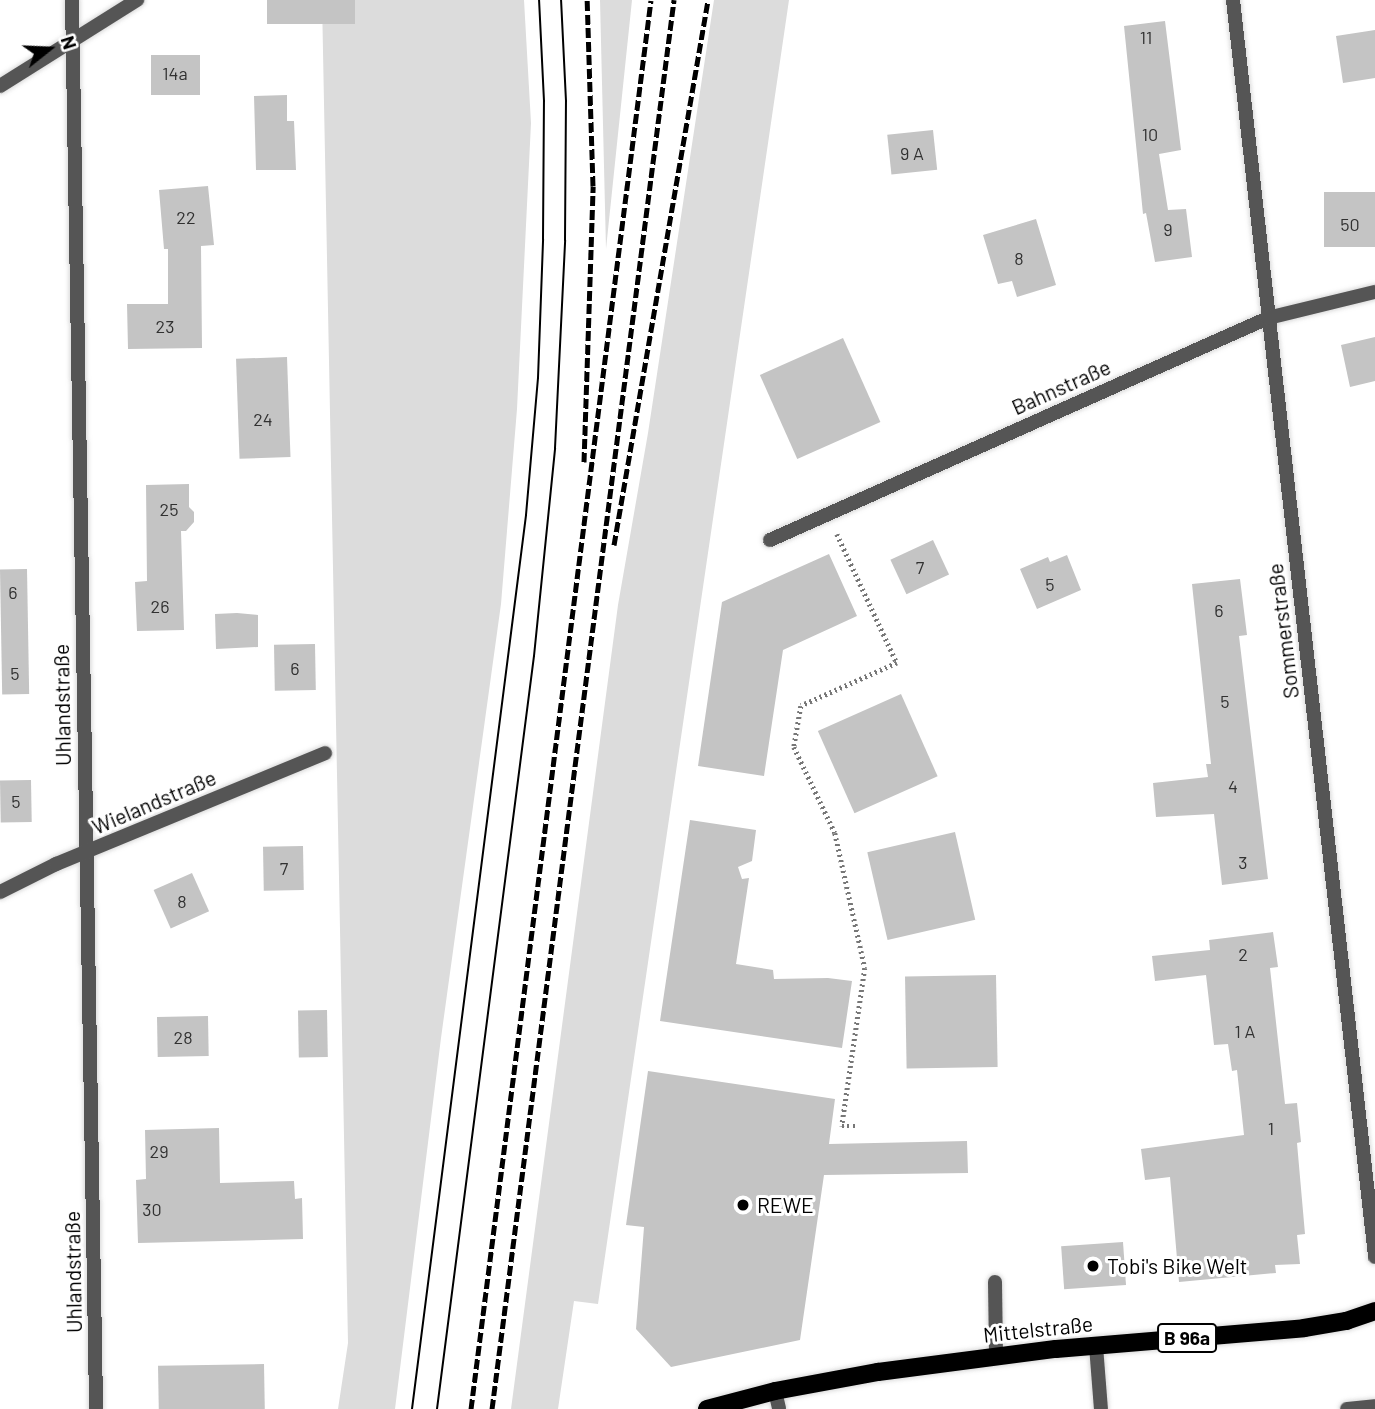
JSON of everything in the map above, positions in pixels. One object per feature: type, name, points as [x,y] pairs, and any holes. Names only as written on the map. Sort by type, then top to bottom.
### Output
[{"type":"main road","name":"Mittelstraße","points":[[707,1409],[777,1400],[878,1372],[996,1356],[1304,1328],[1346,1321],[1375,1311]]},
{"type":"street","name":"Uhlandstraße","points":[[72,0],[96,1409]]},
{"type":"street","points":[[0,86],[138,0]]},
{"type":"street","name":"Sommerstraße","points":[[1233,0],[1375,1257]]},
{"type":"street","name":"Bahnstraße","points":[[770,540],[1268,318],[1375,292]]},
{"type":"street","name":"Wielandstraße","points":[[0,892],[28,876],[325,753]]},
{"type":"street","points":[[995,1282],[996,1356]]},
{"type":"street","points":[[1096,1346],[1101,1409]]},
{"type":"street","points":[[1347,1409],[1375,1406]]},
{"type":"path","points":[[828,514],[897,663],[801,706],[794,747],[835,833],[865,968],[842,1126],[857,1126]]},
{"type":"shaded area","points":[[322,0],[524,0],[531,123],[517,409],[501,604],[441,1038],[395,1409],[338,1409],[348,1343]]},
{"type":"shaded area","points":[[600,0],[632,0],[606,249]]},
{"type":"shaded area","points":[[714,0],[789,0],[598,1304],[574,1301],[558,1409],[511,1409],[618,605],[648,433]]},
{"type":"building","points":[[267,0],[355,0],[355,24],[267,24]]},
{"type":"building","points":[[1165,21],[1181,150],[1159,154],[1168,210],[1186,209],[1192,257],[1155,262],[1146,213],[1143,214],[1124,26]]},
{"type":"building","points":[[1375,30],[1375,78],[1343,83],[1336,36]]},
{"type":"building","points":[[151,55],[200,55],[200,95],[151,95]]},
{"type":"building","points":[[287,95],[287,121],[294,121],[296,170],[256,170],[254,96]]},
{"type":"building","points":[[933,130],[937,170],[891,175],[887,135]]},
{"type":"building","points":[[208,186],[214,245],[201,246],[202,348],[128,349],[127,304],[168,304],[168,249],[164,249],[159,190]]},
{"type":"building","points":[[1324,192],[1375,192],[1375,247],[1324,247]]},
{"type":"building","points":[[1036,219],[1056,285],[1017,297],[1012,281],[998,284],[983,235]]},
{"type":"building","points":[[1375,337],[1375,381],[1350,387],[1341,345]]},
{"type":"building","points":[[843,338],[880,422],[797,459],[760,375]]},
{"type":"building","points":[[287,357],[290,457],[240,459],[236,359]]},
{"type":"building","points":[[189,484],[189,507],[194,512],[194,522],[186,531],[181,531],[184,630],[137,631],[135,582],[147,581],[146,485]]},
{"type":"building","points":[[933,540],[949,574],[906,594],[890,560]]},
{"type":"building","points":[[829,554],[857,616],[783,650],[764,776],[698,766],[722,602]]},
{"type":"building","points":[[1067,555],[1081,590],[1037,609],[1020,569],[1048,557],[1050,562]]},
{"type":"building","points":[[0,569],[27,569],[29,694],[2,694]]},
{"type":"building","points":[[1240,579],[1247,635],[1239,636],[1268,879],[1222,885],[1214,814],[1156,817],[1153,783],[1208,777],[1206,764],[1211,764],[1192,584]]},
{"type":"building","points":[[215,614],[258,615],[258,647],[216,649]]},
{"type":"building","points":[[315,644],[316,690],[275,691],[274,645]]},
{"type":"building","points":[[901,694],[938,776],[854,813],[818,731]]},
{"type":"building","points":[[31,780],[32,822],[1,823],[0,781]]},
{"type":"building","points":[[690,820],[756,830],[752,861],[738,867],[742,879],[749,878],[736,964],[773,970],[774,979],[828,978],[852,981],[842,1048],[660,1021]]},
{"type":"building","points":[[955,832],[975,920],[888,940],[867,852]]},
{"type":"building","points":[[303,846],[304,890],[264,891],[263,847]]},
{"type":"building","points":[[192,873],[209,911],[171,928],[154,890]]},
{"type":"building","points":[[1273,932],[1278,967],[1270,968],[1285,1104],[1297,1103],[1301,1142],[1297,1143],[1305,1234],[1297,1235],[1300,1264],[1275,1265],[1276,1273],[1179,1282],[1170,1177],[1145,1180],[1141,1149],[1244,1135],[1237,1070],[1232,1071],[1228,1044],[1214,1045],[1206,975],[1155,981],[1152,956],[1210,950],[1209,940]]},
{"type":"building","points":[[996,975],[998,1067],[907,1069],[905,977]]},
{"type":"building","points":[[327,1010],[328,1057],[299,1057],[298,1011]]},
{"type":"building","points":[[208,1016],[209,1056],[158,1057],[157,1017]]},
{"type":"building","points":[[648,1071],[835,1099],[829,1144],[967,1141],[968,1173],[824,1175],[800,1340],[671,1367],[636,1329],[644,1227],[626,1225]]},
{"type":"building","points":[[219,1128],[220,1183],[294,1181],[295,1199],[302,1198],[303,1239],[138,1243],[136,1180],[146,1179],[145,1130]]},
{"type":"building","name":"Tobi's Bike Welt","points":[[1123,1242],[1126,1285],[1064,1289],[1061,1246]]},
{"type":"building","points":[[264,1364],[265,1409],[159,1409],[158,1366]]},
{"type":"tram line","points":[[412,1409],[526,515],[538,378],[543,239],[544,101],[539,0]]},
{"type":"tram line","points":[[437,1409],[534,656],[555,448],[565,240],[566,101],[561,0]]},
{"type":"railway","points":[[584,462],[593,186],[587,0]]},
{"type":"railway","points":[[471,1409],[651,0]]},
{"type":"railway","points":[[492,1409],[674,0]]},
{"type":"railway","points":[[614,545],[708,0]]},
{"type":"place","name":"REWE","points":[[743,1205]]},
{"type":"place","name":"Tobi's Bike Welt","points":[[1093,1266]]}]
